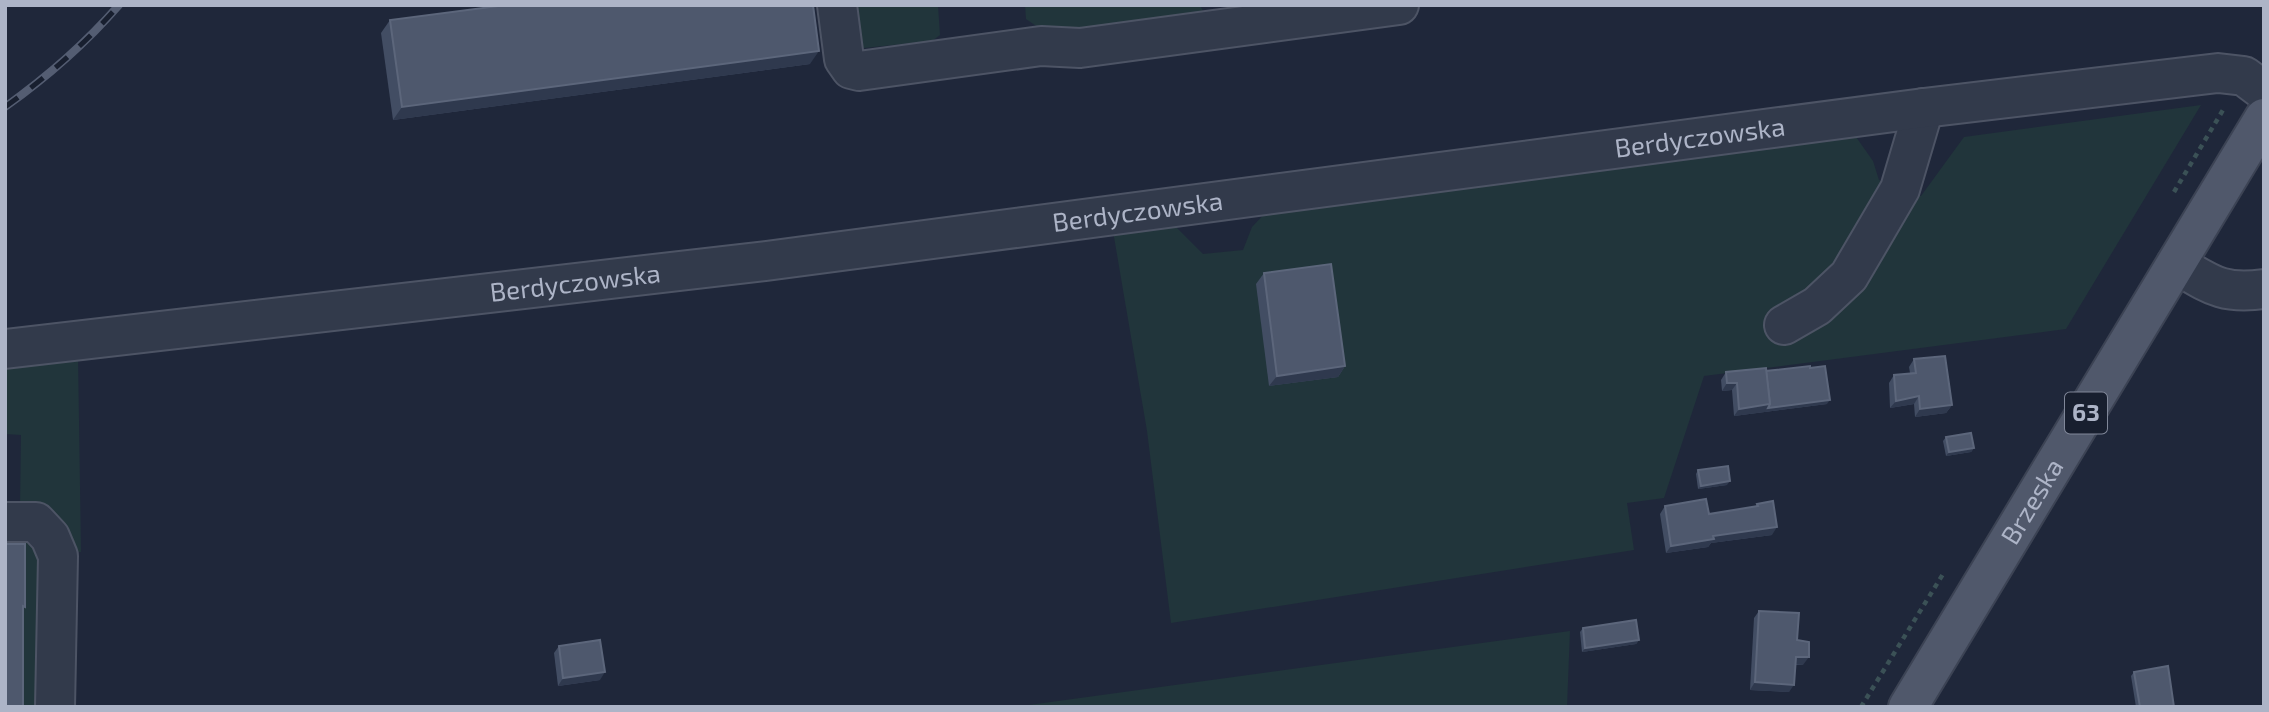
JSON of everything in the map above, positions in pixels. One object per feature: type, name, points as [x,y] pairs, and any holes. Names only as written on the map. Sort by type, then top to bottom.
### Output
[{"type":"main road","name":"Brzeska","points":[[1908,707],[2264,118]]},
{"type":"street","points":[[837,5],[844,59],[851,69],[859,71],[1041,46],[1080,48],[1399,5]]},
{"type":"street","name":"Berdyczowska","points":[[5,349],[766,261],[1924,108],[2218,73],[2244,76],[2264,91]]},
{"type":"street","points":[[1784,325],[1817,306],[1849,276],[1900,188],[1924,108]]},
{"type":"street","points":[[2176,264],[2210,284],[2238,293],[2264,289]]},
{"type":"street","points":[[5,522],[36,522],[50,537],[58,556],[55,707]]},
{"type":"shaded area","points":[[853,5],[938,5],[940,35],[932,41],[864,48],[860,46]]},
{"type":"shaded area","points":[[1025,5],[1200,5],[1204,13],[1053,33],[1042,30],[1026,19]]},
{"type":"shaded area","points":[[2201,105],[2066,329],[1704,376],[1664,498],[1627,503],[1634,550],[1171,623],[1147,431],[1113,231],[1173,224],[1203,254],[1243,250],[1252,227],[1268,210],[1854,134],[1873,161],[1879,180],[1921,196],[1964,137]]},
{"type":"shaded area","points":[[78,355],[81,552],[68,551],[20,509],[21,435],[5,434],[5,365]]},
{"type":"shaded area","points":[[5,533],[13,533],[41,549],[43,707],[16,707]]},
{"type":"shaded area","points":[[1570,631],[1567,707],[1015,707]]},
{"type":"building","points":[[506,5],[813,5],[819,51],[402,107],[390,20]]},
{"type":"building","points":[[1331,264],[1345,366],[1277,376],[1264,273]]},
{"type":"building","points":[[1945,356],[1952,405],[1920,409],[1919,396],[1896,401],[1894,375],[1916,373],[1914,359]]},
{"type":"building","points":[[1825,366],[1830,400],[1768,408],[1770,404],[1766,371]]},
{"type":"building","points":[[1766,368],[1770,404],[1739,409],[1737,383],[1727,383],[1726,372]]},
{"type":"building","points":[[1971,433],[1974,448],[1949,452],[1946,437]]},
{"type":"building","points":[[1728,466],[1730,481],[1701,486],[1698,470]]},
{"type":"building","points":[[1706,499],[1709,514],[1773,501],[1777,527],[1713,536],[1714,539],[1671,546],[1665,506]]},
{"type":"building","points":[[5,544],[25,544],[23,707],[5,707]]},
{"type":"building","points":[[1759,611],[1799,613],[1797,640],[1809,642],[1809,657],[1796,657],[1794,685],[1755,682]]},
{"type":"building","points":[[1636,620],[1639,640],[1585,648],[1583,628]]},
{"type":"building","points":[[600,640],[605,672],[563,678],[559,646]]},
{"type":"building","points":[[2168,666],[2174,707],[2140,707],[2134,672]]},
{"type":"railway","points":[[5,107],[65,59],[119,5]]}]
